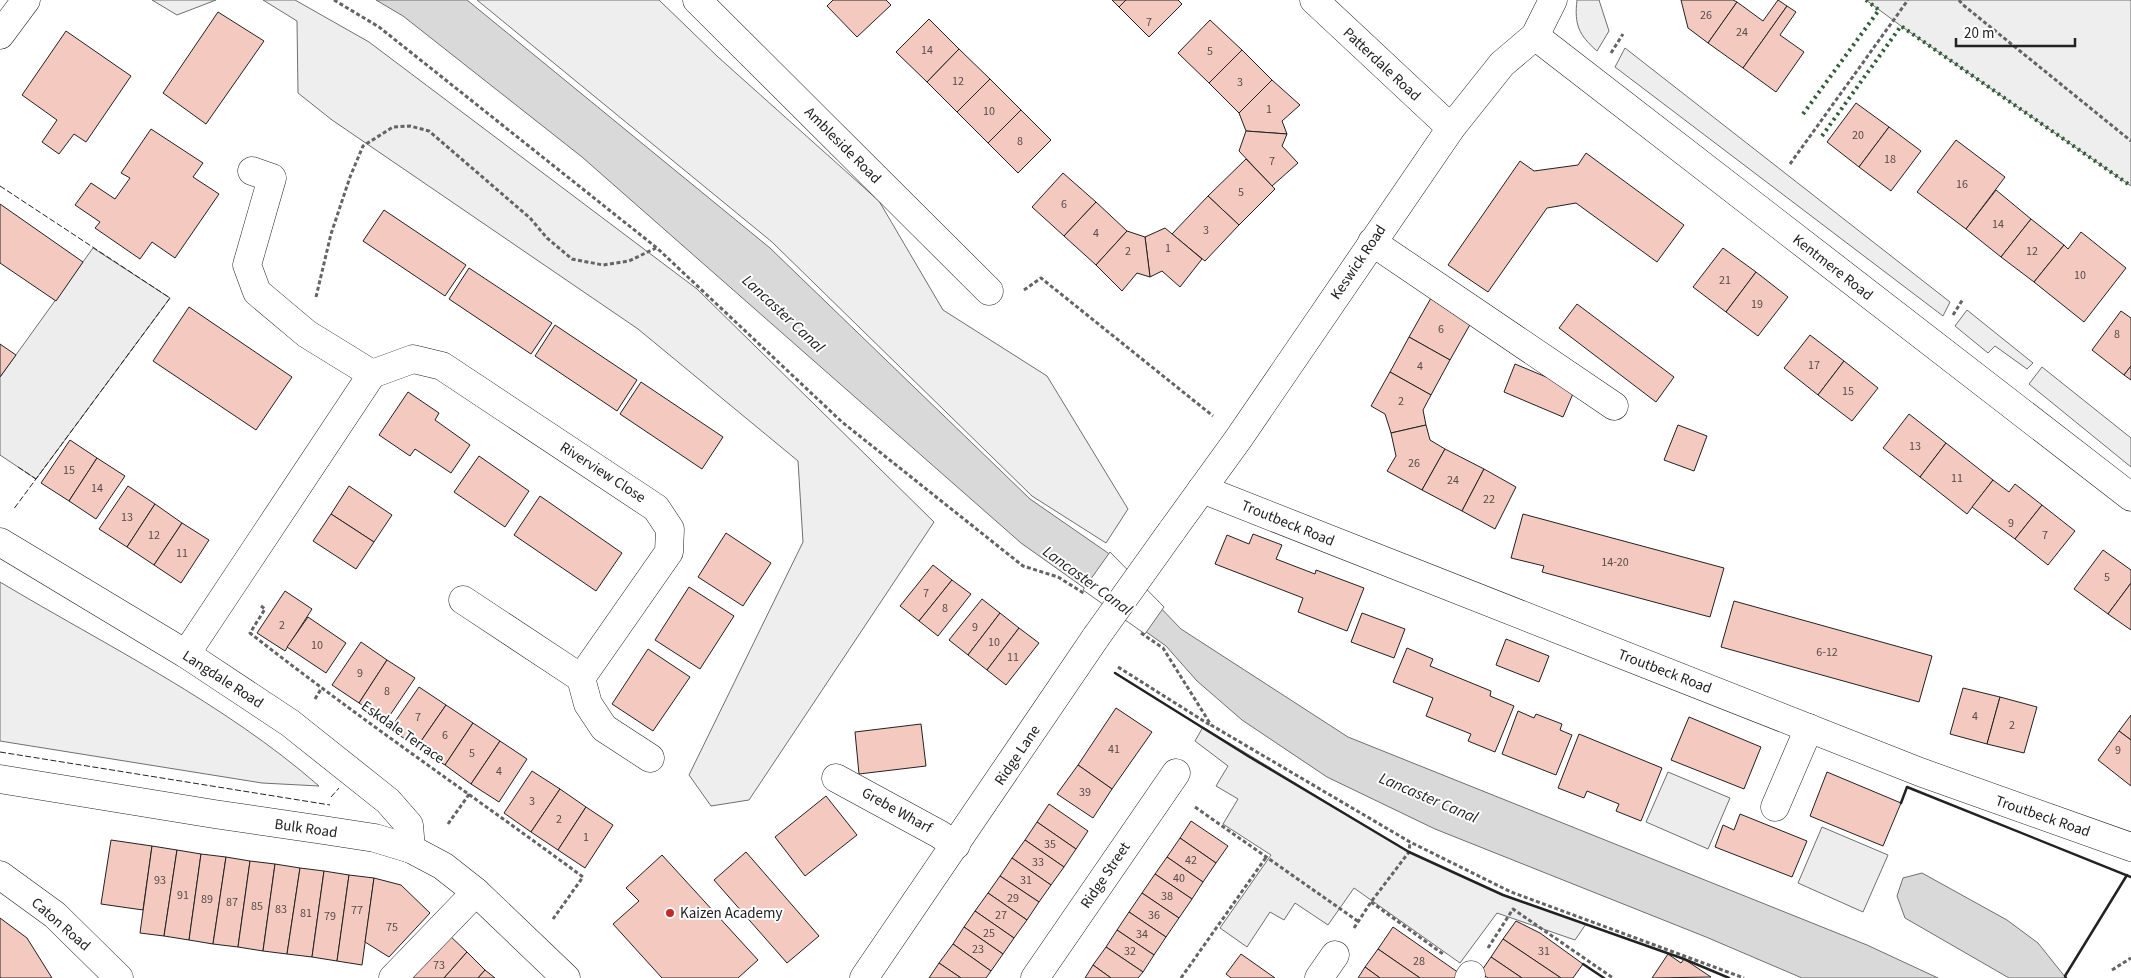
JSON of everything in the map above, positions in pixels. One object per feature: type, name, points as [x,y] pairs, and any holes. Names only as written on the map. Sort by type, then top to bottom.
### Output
[{"type":"street","points":[[0,35],[26,0]]},
{"type":"street","name":"Ambleside Road","points":[[696,0],[989,291]]},
{"type":"street","name":"Patterdale Road","points":[[1314,0],[1450,128]]},
{"type":"street","name":"Keswick Road","points":[[1171,532],[1239,438],[1450,128],[1502,64],[1535,36],[1553,0]]},
{"type":"street","name":"Kentmere Road","points":[[1535,36],[2131,498]]},
{"type":"street","points":[[186,654],[372,374],[307,334],[258,292],[247,265],[272,178],[252,172]]},
{"type":"street","points":[[1372,242],[1614,406]]},
{"type":"street","name":"Riverview Close","points":[[372,374],[413,359],[442,366],[656,508],[670,529],[668,552],[581,678]]},
{"type":"street","name":"Troutbeck Road","points":[[1202,489],[1920,772],[2131,847]]},
{"type":"street","name":"Ridge Lane","points":[[864,978],[1096,637],[1171,532]]},
{"type":"street","name":"Langdale Road","points":[[0,542],[186,654],[290,723],[388,801],[409,824],[411,849]]},
{"type":"street","points":[[463,600],[581,678],[588,704],[604,728],[650,758]]},
{"type":"street","points":[[1775,806],[1809,728]]},
{"type":"street","name":"Grebe Wharf","points":[[836,778],[956,845]]},
{"type":"street","name":"Bulk Road","points":[[0,779],[214,814],[340,832],[375,838],[411,849],[443,866],[476,892],[566,978]]},
{"type":"street","name":"Ridge Street","points":[[1035,978],[1171,780]]},
{"type":"street","name":"Caton Road","points":[[0,874],[54,915],[119,978]]},
{"type":"street","points":[[393,978],[476,892]]},
{"type":"street","points":[[1319,978],[1335,955]]},
{"type":"path","points":[[334,0],[379,27],[657,248],[842,422],[1022,566],[1058,577],[1089,596]]},
{"type":"path","points":[[1790,164],[1908,0]]},
{"type":"path","points":[[1959,0],[2131,141]]},
{"type":"path","points":[[1608,57],[1623,34]]},
{"type":"path","points":[[307,334],[331,234],[350,177],[363,146],[393,127],[410,126],[429,131],[530,218],[547,238],[572,259],[603,265],[630,261],[657,248]]},
{"type":"path","points":[[1020,294],[1041,278],[1239,438]]},
{"type":"path","points":[[1950,320],[1963,299]]},
{"type":"path","name":"Eskdale Terrace","points":[[258,604],[265,609],[250,633],[321,689],[470,793],[583,877],[552,919]]},
{"type":"path","points":[[1134,627],[1163,648],[1210,725]]},
{"type":"path","points":[[1116,666],[1210,725],[1410,842],[1512,892],[1744,978]]},
{"type":"path","points":[[315,699],[321,689]]},
{"type":"path","points":[[1171,780],[1267,856],[1358,922]]},
{"type":"path","points":[[448,824],[470,793]]},
{"type":"path","points":[[1335,955],[1371,902],[1409,852],[1410,842]]},
{"type":"path","points":[[1181,978],[1267,856]]},
{"type":"path","points":[[1371,902],[1470,976],[1513,909],[1613,978]]},
{"type":"path","points":[[2112,970],[2131,958]]},
{"type":"shaded area","points":[[152,0],[216,0],[177,15]]},
{"type":"shaded area","points":[[263,0],[295,0],[369,42],[697,289],[934,522],[749,800],[711,806],[689,775],[803,542],[798,461],[638,329],[332,120],[298,93],[297,21]]},
{"type":"shaded area","points":[[477,0],[659,0],[718,57],[879,201],[943,310],[1047,376],[1128,509],[1106,543],[1032,496],[772,242]]},
{"type":"shaded area","points":[[1577,0],[1599,0],[1609,31],[1597,51],[1586,40],[1579,29],[1576,16]]},
{"type":"shaded area","points":[[1866,0],[2131,0],[2131,186],[1901,26]]},
{"type":"shaded area","points":[[1625,48],[1950,302],[1943,316],[1615,67]]},
{"type":"shaded area","points":[[93,248],[170,298],[36,479],[0,455],[0,377]]},
{"type":"shaded area","points":[[1967,310],[2033,363],[2027,369],[1995,346],[1988,353],[1955,326]]},
{"type":"shaded area","points":[[2042,367],[2131,438],[2131,467],[2029,384]]},
{"type":"shaded area","points":[[0,582],[205,702],[282,756],[319,786],[262,783],[0,741]]},
{"type":"shaded area","points":[[1203,727],[1409,852],[1503,895],[1586,924],[1575,940],[1497,913],[1460,963],[1354,888],[1328,925],[1295,903],[1284,920],[1270,912],[1247,947],[1220,928],[1271,855],[1223,824],[1238,799],[1216,786],[1228,766],[1195,741]]},
{"type":"shaded area","points":[[1668,772],[1730,798],[1708,849],[1646,822]]},
{"type":"shaded area","points":[[1822,827],[1888,855],[1863,912],[1798,883]]},
{"type":"water","name":"Lancaster Canal","points":[[376,0],[467,0],[770,248],[1030,499],[1108,553],[1181,629],[1348,737],[1867,945],[1938,978],[1802,978],[1706,937],[1435,829],[1327,777],[1242,720],[1197,681],[1166,646],[1021,543],[582,157],[403,16]]},
{"type":"water","points":[[1922,873],[2007,920],[2038,943],[2066,978],[2009,978],[1905,918],[1897,896],[1903,878]]},
{"type":"pier","points":[[1110,552],[1164,607],[1145,634],[1083,590]]},
{"type":"building","points":[[833,0],[886,0],[891,5],[857,37],[827,6]]},
{"type":"building","points":[[1112,0],[1126,0],[1119,7]]},
{"type":"building","points":[[1126,0],[1178,0],[1182,4],[1149,37],[1119,7]]},
{"type":"building","points":[[1681,0],[1733,0],[1737,2],[1708,43],[1688,28]]},
{"type":"building","points":[[1778,0],[1787,6],[1743,68],[1708,43],[1737,2],[1763,21]]},
{"type":"building","points":[[1787,6],[1796,12],[1780,35],[1804,52],[1776,92],[1743,68]]},
{"type":"building","points":[[218,12],[264,41],[206,124],[163,93]]},
{"type":"building","points":[[929,19],[959,49],[927,82],[896,52]]},
{"type":"building","points":[[1210,20],[1242,50],[1209,83],[1178,53]]},
{"type":"building","points":[[66,31],[131,76],[86,142],[74,134],[59,154],[42,142],[57,120],[22,95]]},
{"type":"building","points":[[959,49],[990,79],[957,112],[927,82]]},
{"type":"building","points":[[1242,50],[1272,80],[1239,113],[1209,83]]},
{"type":"building","points":[[990,79],[1021,110],[988,143],[957,112]]},
{"type":"building","points":[[1272,80],[1300,105],[1282,121],[1287,134],[1246,131],[1239,113]]},
{"type":"building","points":[[1856,103],[1889,127],[1859,167],[1827,142]]},
{"type":"building","points":[[1021,110],[1051,140],[1018,173],[988,143]]},
{"type":"building","points":[[1889,127],[1921,151],[1891,191],[1859,167]]},
{"type":"building","points":[[151,129],[203,163],[193,177],[219,194],[175,258],[152,242],[140,259],[95,228],[100,222],[75,205],[91,183],[115,199],[130,178],[121,173]]},
{"type":"building","points":[[1246,131],[1287,134],[1282,146],[1298,163],[1272,186],[1239,151]]},
{"type":"building","points":[[1956,140],[2005,177],[1966,229],[1917,192]]},
{"type":"building","points":[[1586,153],[1684,225],[1657,262],[1576,203],[1547,208],[1488,292],[1448,265],[1520,161],[1534,171],[1578,165]]},
{"type":"building","points":[[1246,159],[1275,189],[1239,225],[1208,196]]},
{"type":"building","points":[[1063,173],[1096,202],[1064,236],[1032,207]]},
{"type":"building","points":[[1996,190],[2031,219],[2001,257],[1966,229]]},
{"type":"building","points":[[1208,196],[1239,225],[1205,261],[1172,234]]},
{"type":"building","points":[[1096,202],[1127,231],[1096,265],[1064,236]]},
{"type":"building","points":[[0,204],[83,262],[56,301],[0,263]]},
{"type":"building","points":[[384,210],[466,265],[445,296],[363,241]]},
{"type":"building","points":[[2031,219],[2064,245],[2034,282],[2001,257]]},
{"type":"building","points":[[1165,228],[1202,259],[1180,287],[1162,271],[1150,277],[1145,237]]},
{"type":"building","points":[[1127,231],[1145,237],[1150,277],[1137,273],[1122,291],[1096,265]]},
{"type":"building","points":[[2081,232],[2126,268],[2084,322],[2034,282],[2064,245],[2068,249]]},
{"type":"building","points":[[1723,248],[1756,272],[1726,312],[1693,287]]},
{"type":"building","points":[[469,268],[552,323],[531,354],[449,299]]},
{"type":"building","points":[[1756,272],[1788,297],[1758,336],[1726,312]]},
{"type":"building","points":[[1431,298],[1472,321],[1450,360],[1409,337]]},
{"type":"building","points":[[1577,304],[1674,377],[1656,402],[1559,328]]},
{"type":"building","points":[[189,307],[292,377],[256,430],[153,361]]},
{"type":"building","points":[[2121,311],[2131,318],[2131,366],[2124,375],[2092,350]]},
{"type":"building","points":[[555,325],[637,380],[617,411],[535,356]]},
{"type":"building","points":[[1810,335],[1844,361],[1818,395],[1784,368]]},
{"type":"building","points":[[1409,337],[1450,360],[1431,395],[1390,372]]},
{"type":"building","points":[[0,344],[16,355],[0,377]]},
{"type":"building","points":[[1844,361],[1878,388],[1852,421],[1818,395]]},
{"type":"building","points":[[1515,364],[1575,389],[1563,417],[1504,392]]},
{"type":"building","points":[[2131,366],[2131,380],[2124,375]]},
{"type":"building","points":[[1390,372],[1431,395],[1423,410],[1426,425],[1391,433],[1385,414],[1371,406]]},
{"type":"building","points":[[641,382],[723,437],[702,469],[620,414]]},
{"type":"building","points":[[408,392],[439,413],[435,420],[470,445],[451,473],[415,449],[410,456],[379,435]]},
{"type":"building","points":[[1909,414],[1946,443],[1920,477],[1883,448]]},
{"type":"building","points":[[1426,425],[1430,440],[1445,449],[1422,490],[1387,471],[1396,456],[1391,433]]},
{"type":"building","points":[[1678,425],[1707,436],[1694,471],[1664,460]]},
{"type":"building","points":[[70,440],[97,458],[69,501],[41,483]]},
{"type":"building","points":[[1946,443],[1993,480],[1967,514],[1920,477]]},
{"type":"building","points":[[1445,449],[1484,469],[1462,511],[1422,490]]},
{"type":"building","points":[[479,456],[529,491],[505,527],[454,492]]},
{"type":"building","points":[[97,458],[125,476],[96,519],[69,501]]},
{"type":"building","points":[[1484,469],[1516,487],[1495,529],[1462,511]]},
{"type":"building","points":[[1993,480],[2009,492],[2015,484],[2042,505],[2015,539],[1972,507]]},
{"type":"building","points":[[128,486],[155,504],[127,547],[99,529]]},
{"type":"building","points":[[349,486],[392,515],[374,542],[331,514]]},
{"type":"building","points":[[540,496],[622,553],[596,591],[514,535]]},
{"type":"building","points":[[155,504],[182,523],[154,565],[127,547]]},
{"type":"building","points":[[2042,505],[2075,531],[2048,565],[2015,539]]},
{"type":"building","points":[[331,514],[374,542],[356,569],[313,541]]},
{"type":"building","points":[[1523,514],[1724,568],[1710,617],[1542,572],[1544,566],[1511,558]]},
{"type":"building","points":[[182,523],[209,540],[181,583],[154,565]]},
{"type":"building","points":[[726,533],[771,563],[743,606],[698,577]]},
{"type":"building","points":[[1253,534],[1282,545],[1276,559],[1315,574],[1316,570],[1364,588],[1347,631],[1298,612],[1303,598],[1215,564],[1227,535],[1249,544]]},
{"type":"building","points":[[2103,550],[2131,570],[2131,583],[2108,614],[2074,589]]},
{"type":"building","points":[[933,565],[952,580],[919,621],[900,606]]},
{"type":"building","points":[[952,580],[971,594],[938,636],[919,621]]},
{"type":"building","points":[[2131,583],[2131,630],[2108,614]]},
{"type":"building","points":[[689,587],[734,616],[700,669],[655,640]]},
{"type":"building","points":[[285,591],[312,609],[285,651],[257,633]]},
{"type":"building","points":[[982,599],[1000,613],[968,655],[949,640]]},
{"type":"building","points":[[1734,601],[1932,656],[1919,702],[1721,647]]},
{"type":"building","points":[[1000,613],[1019,628],[987,670],[968,655]]},
{"type":"building","points":[[1362,613],[1405,629],[1394,658],[1351,642]]},
{"type":"building","points":[[308,617],[346,643],[326,673],[287,647]]},
{"type":"building","points":[[1019,628],[1039,643],[1006,685],[987,670]]},
{"type":"building","points":[[1506,639],[1549,656],[1539,682],[1496,665]]},
{"type":"building","points":[[361,642],[387,660],[359,703],[332,685]]},
{"type":"building","points":[[1407,648],[1433,659],[1430,666],[1491,691],[1490,696],[1514,706],[1495,752],[1468,741],[1471,734],[1426,716],[1433,698],[1393,682]]},
{"type":"building","points":[[648,649],[690,677],[653,731],[612,704]]},
{"type":"building","points":[[387,660],[415,678],[386,721],[359,703]]},
{"type":"building","points":[[419,687],[446,705],[417,747],[390,729]]},
{"type":"building","points":[[1963,688],[2000,697],[1987,744],[1950,734]]},
{"type":"building","points":[[2000,697],[2037,707],[2024,753],[1987,744]]},
{"type":"building","points":[[446,705],[473,723],[445,765],[417,747]]},
{"type":"building","points":[[1116,708],[1152,732],[1112,789],[1078,765]]},
{"type":"building","points":[[1518,711],[1534,718],[1536,714],[1562,724],[1560,730],[1572,735],[1556,775],[1502,754]]},
{"type":"building","points":[[2131,715],[2131,740],[2119,731]]},
{"type":"building","points":[[1689,717],[1761,747],[1744,789],[1671,760]]},
{"type":"building","points":[[473,723],[500,741],[471,784],[445,765]]},
{"type":"building","points":[[921,724],[926,766],[859,774],[855,732]]},
{"type":"building","points":[[2119,731],[2131,740],[2131,786],[2098,760]]},
{"type":"building","points":[[1579,734],[1662,768],[1641,821],[1616,811],[1619,804],[1587,791],[1584,798],[1558,788]]},
{"type":"building","points":[[500,741],[527,759],[499,802],[471,784]]},
{"type":"building","points":[[1078,765],[1112,789],[1093,818],[1057,794]]},
{"type":"building","points":[[532,771],[560,789],[531,832],[504,813]]},
{"type":"building","points":[[1827,772],[1901,803],[1883,846],[1810,816]]},
{"type":"building","points":[[560,789],[586,807],[558,850],[531,832]]},
{"type":"building","points":[[826,796],[857,835],[805,876],[775,837]]},
{"type":"building","points":[[1049,804],[1088,831],[1076,849],[1037,822]]},
{"type":"building","points":[[586,807],[613,825],[585,868],[558,850]]},
{"type":"building","points":[[1740,814],[1807,841],[1792,877],[1715,847],[1723,825],[1734,830]]},
{"type":"building","points":[[1191,821],[1228,846],[1216,863],[1180,838]]},
{"type":"building","points":[[1037,822],[1076,849],[1064,867],[1025,840]]},
{"type":"building","points":[[1180,838],[1216,863],[1203,882],[1167,857]]},
{"type":"building","points":[[111,840],[152,846],[143,910],[101,904]]},
{"type":"building","points":[[1025,840],[1064,867],[1051,885],[1012,858]]},
{"type":"building","points":[[152,846],[177,850],[164,936],[140,933]]},
{"type":"building","points":[[177,850],[201,854],[189,940],[164,936]]},
{"type":"building","points":[[746,852],[819,936],[787,963],[714,880]]},
{"type":"building","points":[[201,854],[226,857],[213,944],[189,940]]},
{"type":"building","name":"Kaizen Academy","points":[[662,855],[758,960],[738,978],[662,978],[613,924],[639,901],[626,888]]},
{"type":"building","points":[[226,857],[250,861],[238,947],[213,944]]},
{"type":"building","points":[[1167,857],[1203,882],[1192,899],[1155,874]]},
{"type":"building","points":[[1012,858],[1051,885],[1039,902],[1000,876]]},
{"type":"building","points":[[250,861],[275,864],[263,951],[238,947]]},
{"type":"building","points":[[275,864],[300,868],[287,954],[263,951]]},
{"type":"building","points":[[300,868],[324,871],[312,957],[287,954]]},
{"type":"building","points":[[324,871],[349,875],[337,961],[312,957]]},
{"type":"building","points":[[1155,874],[1192,899],[1179,918],[1142,893]]},
{"type":"building","points":[[349,875],[374,878],[362,965],[337,961]]},
{"type":"building","points":[[1000,876],[1039,902],[1027,920],[988,893]]},
{"type":"building","points":[[374,878],[401,885],[430,913],[389,957],[365,942]]},
{"type":"building","points":[[988,893],[1027,920],[1014,938],[975,911]]},
{"type":"building","points":[[1142,893],[1179,918],[1166,937],[1129,912]]},
{"type":"building","points":[[975,911],[1014,938],[1003,954],[964,927]]},
{"type":"building","points":[[1129,912],[1166,937],[1154,955],[1117,930]]},
{"type":"building","points":[[0,918],[27,938],[52,978],[0,978]]},
{"type":"building","points":[[1516,921],[1540,933],[1583,964],[1573,978],[1561,978],[1503,939]]},
{"type":"building","points":[[964,927],[1003,954],[991,971],[953,944]]},
{"type":"building","points":[[1393,927],[1459,973],[1456,978],[1420,978],[1378,949]]},
{"type":"building","points":[[1117,930],[1154,955],[1143,972],[1106,947]]},
{"type":"building","points":[[449,935],[467,952],[444,978],[410,978]]},
{"type":"building","points":[[1503,939],[1561,978],[1522,978],[1491,957]]},
{"type":"building","points":[[953,944],[991,971],[986,978],[961,978],[939,963]]},
{"type":"building","points":[[1106,947],[1143,972],[1138,978],[1111,978],[1093,965]]},
{"type":"building","points":[[1378,949],[1420,978],[1380,978],[1365,967]]},
{"type":"building","points":[[467,952],[485,970],[478,978],[444,978]]},
{"type":"building","points":[[1241,954],[1275,978],[1231,978],[1226,974]]},
{"type":"building","points":[[1668,954],[1681,963],[1684,959],[1711,977],[1652,978]]},
{"type":"building","points":[[1491,957],[1522,978],[1488,978],[1480,973]]},
{"type":"building","points":[[939,963],[961,978],[929,978]]},
{"type":"building","points":[[1093,965],[1111,978],[1085,978]]},
{"type":"building","points":[[1365,967],[1380,978],[1358,978]]},
{"type":"building","points":[[485,970],[495,978],[478,978]]},
{"type":"hedge","points":[[1803,114],[1879,10],[1866,0]]},
{"type":"hedge","points":[[1822,136],[1901,26],[2131,186]]},
{"type":"fence","points":[[0,186],[170,298],[13,510]]},
{"type":"fence","points":[[18,467],[36,479]]},
{"type":"fence","points":[[0,752],[330,805]]},
{"type":"fence","points":[[331,797],[339,788]]},
{"type":"wall","points":[[1115,673],[1248,756],[1409,852],[1503,895],[1684,959],[1729,978]]},
{"type":"wall","points":[[1901,803],[1907,787],[2131,877]]},
{"type":"wall","points":[[2066,978],[2065,976],[2127,875]]},
{"type":"wall","points":[[1583,964],[1604,978]]},
{"type":"place","name":"Kaizen Academy","points":[[670,913]]}]
